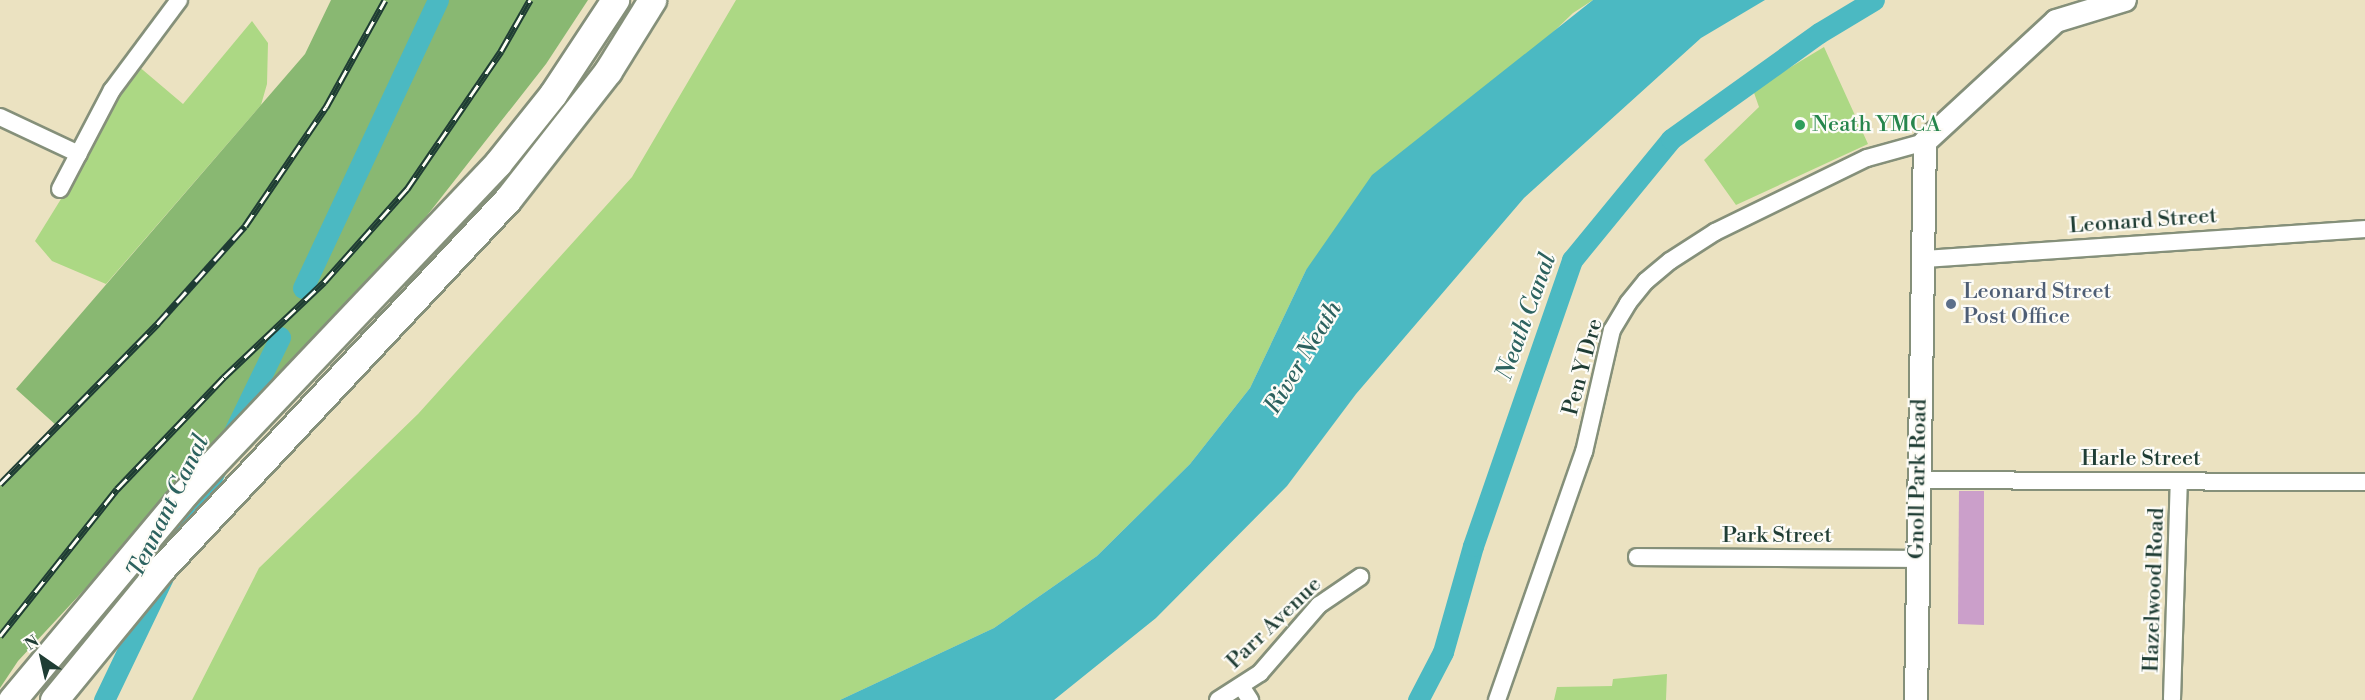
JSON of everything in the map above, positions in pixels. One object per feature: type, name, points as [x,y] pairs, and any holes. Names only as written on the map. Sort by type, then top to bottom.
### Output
[{"type":"highway","points":[[12,700],[186,492],[498,164],[553,94],[615,0]]},
{"type":"highway","points":[[54,700],[163,567],[508,199],[608,71],[652,0]]},
{"type":"main road","points":[[1925,142],[2056,21],[2125,0]]},
{"type":"main road","name":"Gnoll Park Road","points":[[1916,700],[1917,480],[1925,259],[1925,142]]},
{"type":"street","points":[[60,189],[112,90],[179,0]]},
{"type":"street","points":[[0,117],[79,154]]},
{"type":"street","name":"Pen Y Dre","points":[[1497,700],[1584,452],[1612,330],[1628,303],[1646,281],[1670,261],[1715,232],[1867,158],[1925,142]]},
{"type":"street","name":"Leonard Street","points":[[1925,259],[2365,229]]},
{"type":"street","name":"Harle Street","points":[[1917,480],[2365,482]]},
{"type":"street","name":"Hazelwood Road","points":[[2172,699],[2179,482]]},
{"type":"street","name":"Park Street","points":[[1637,557],[1917,559]]},
{"type":"street","name":"Parr Avenue","points":[[1218,700],[1245,693],[1319,605],[1360,577]]},
{"type":"green space","points":[[331,0],[588,0],[546,64],[400,250],[18,661],[0,688],[0,486],[57,426],[16,389],[305,54]]},
{"type":"green space","points":[[736,0],[1593,0],[1573,13],[1306,270],[1250,388],[1190,464],[1097,556],[994,628],[840,700],[192,700],[259,568],[418,414],[632,177]]},
{"type":"green space","points":[[252,21],[268,43],[267,84],[261,105],[106,284],[52,261],[35,241],[61,199],[93,131],[137,65],[183,104]]},
{"type":"green space","name":"Neath YMCA","points":[[1824,47],[1868,144],[1736,205],[1704,160],[1759,107],[1753,90]]},
{"type":"green space","points":[[1667,674],[1666,700],[1554,700],[1557,687],[1612,686],[1613,679]]},
{"type":"water","name":"River Neath","points":[[1593,0],[1765,0],[1701,38],[1524,198],[1356,394],[1287,486],[1156,618],[1054,700],[840,700],[994,628],[1097,556],[1190,464],[1250,388],[1306,270],[1372,175]]},
{"type":"building","points":[[1959,491],[1984,491],[1984,625],[1958,624]]},
{"type":"waterway","name":"Tennant Canal","points":[[303,288],[438,0]]},
{"type":"waterway","name":"Neath Canal","points":[[1418,700],[1443,652],[1473,546],[1572,260],[1671,139],[1819,33],[1874,0]]},
{"type":"waterway","name":"Tennant Canal","points":[[232,436],[280,337]]},
{"type":"waterway","name":"Tennant Canal","points":[[182,539],[217,467]]},
{"type":"waterway","name":"Tennant Canal","points":[[104,700],[163,577]]},
{"type":"railway","points":[[0,484],[158,323],[245,226],[326,107],[385,0]]},
{"type":"railway","points":[[0,636],[117,489],[224,377],[324,282],[407,189],[501,51],[530,0]]},
{"type":"place","name":"Neath YMCA","points":[[1800,125]]},
{"type":"place","name":"Leonard Street Post Office","points":[[1951,304]]}]
